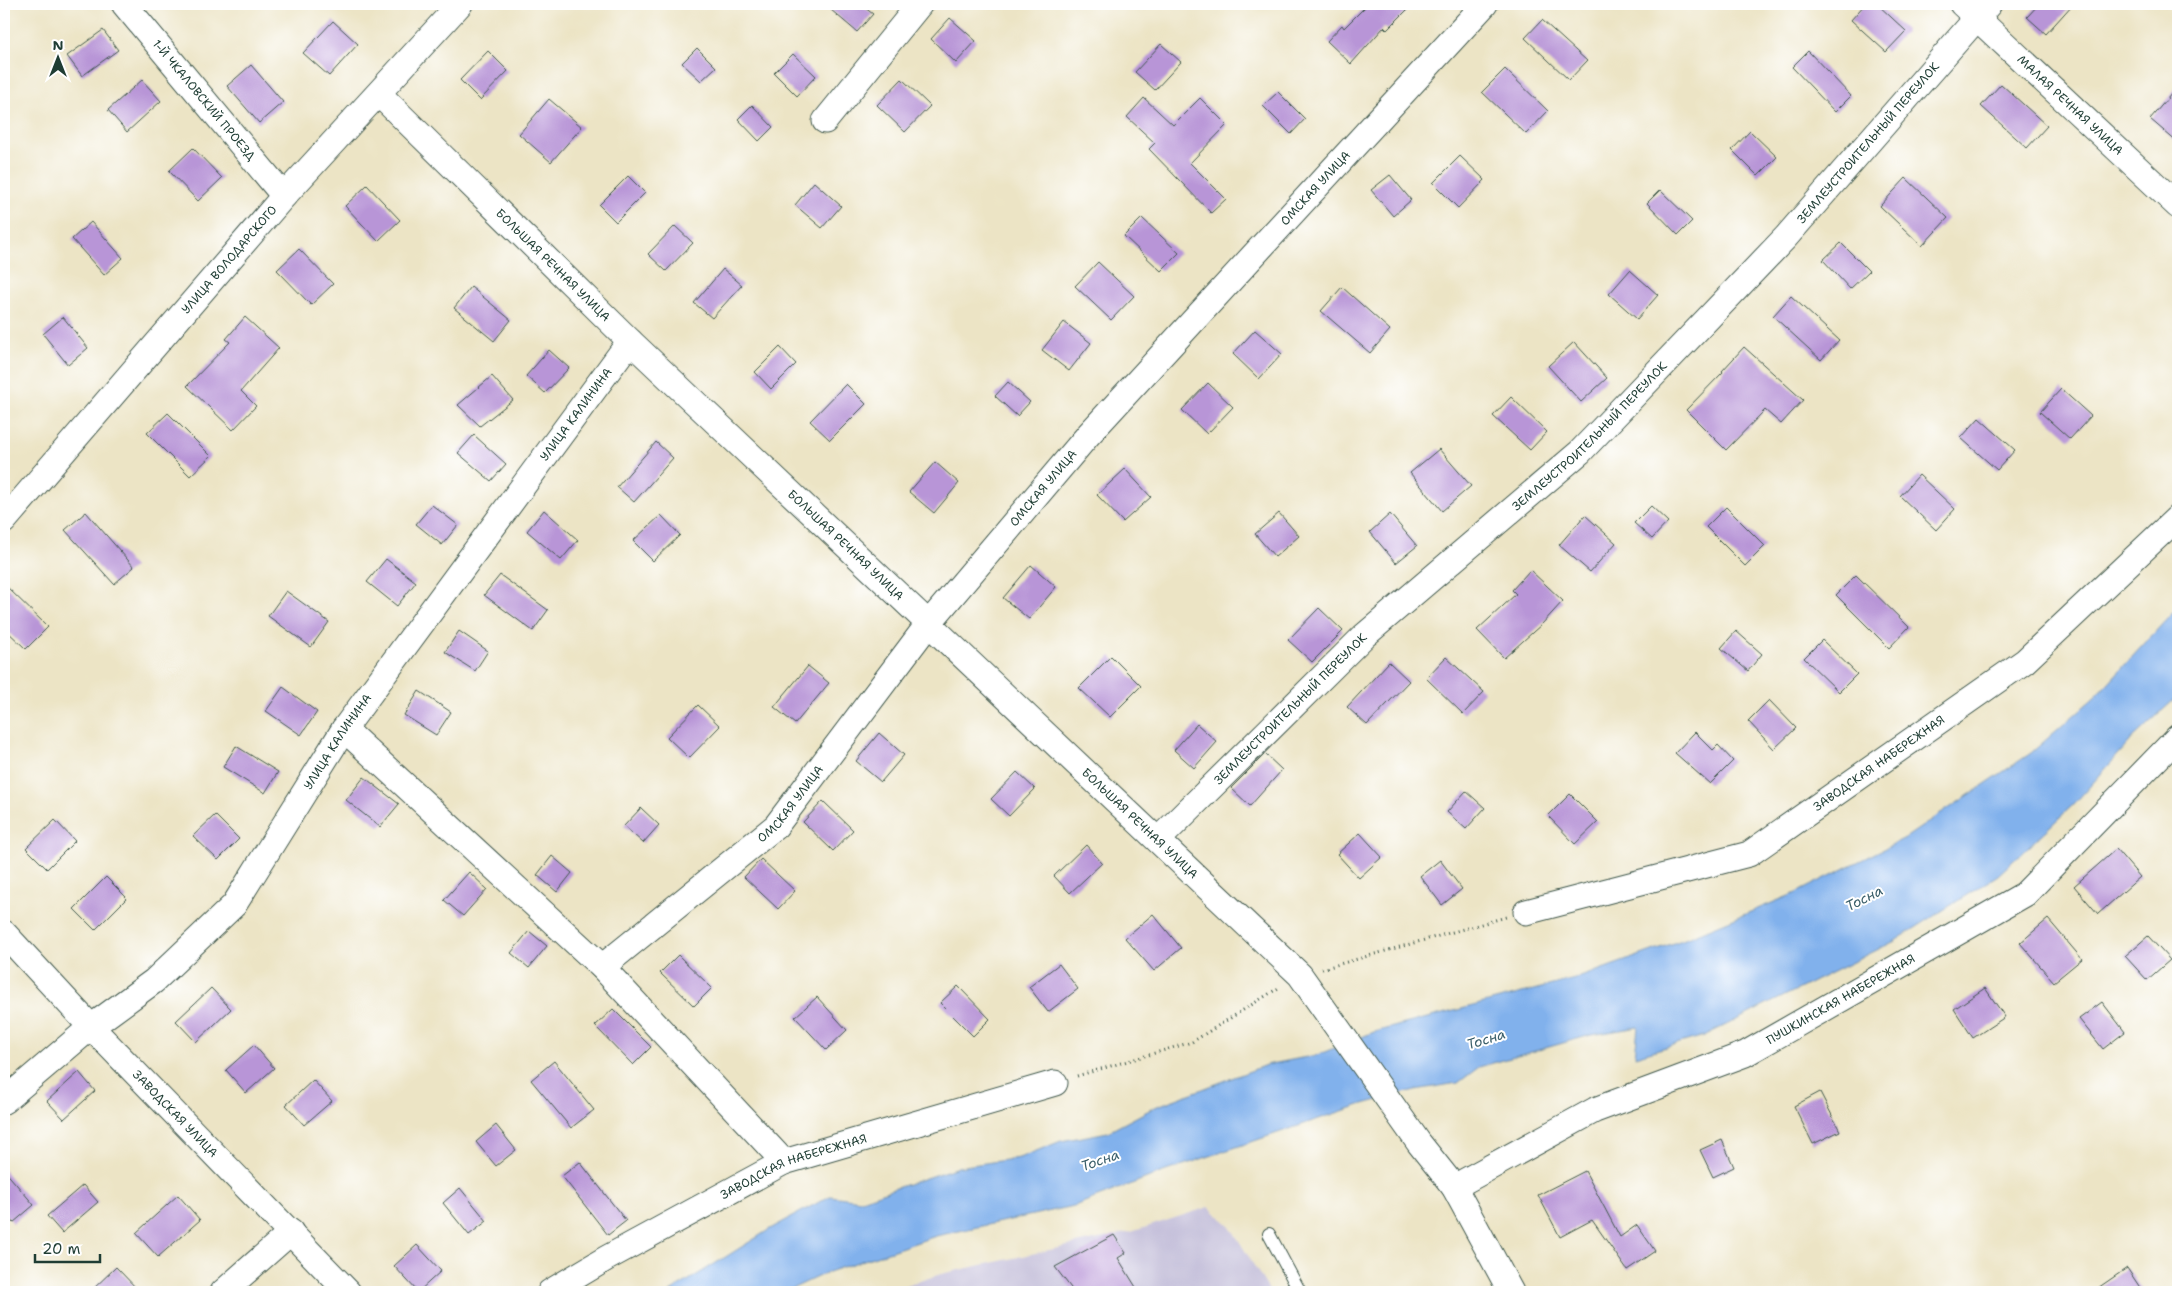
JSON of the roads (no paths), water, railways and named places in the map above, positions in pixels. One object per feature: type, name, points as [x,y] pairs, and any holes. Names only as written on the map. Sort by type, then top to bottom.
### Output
[{"type":"street","name":"1-Й ЧКАЛОВСКИЙ ПРОЕЗД","points":[[124,4],[284,196]]},
{"type":"street","name":"УЛИЦА ВОЛОДАРСКОГО","points":[[4,521],[284,196],[460,4]]},
{"type":"street","points":[[825,120],[920,4]]},
{"type":"street","name":"ОМСКАЯ УЛИЦА","points":[[602,967],[776,826],[929,623],[1089,434],[1485,4]]},
{"type":"street","name":"МАЛАЯ РЕЧНАЯ УЛИЦА","points":[[1976,8],[2178,206]]},
{"type":"street","name":"ЗЕМЛЕУСТРОИТЕЛЬНЫЙ ПЕРЕУЛОК","points":[[1159,839],[1364,636],[1580,452],[1786,237],[1976,8]]},
{"type":"street","name":"БОЛЬШАЯ РЕЧНАЯ УЛИЦА","points":[[379,94],[630,341],[1300,974],[1419,1143],[1454,1187],[1511,1292]]},
{"type":"street","name":"УЛИЦА КАЛИНИНА","points":[[4,1101],[91,1027],[154,981],[234,905],[344,729],[630,341]]},
{"type":"street","name":"ЗАВОДСКАЯ НАБЕРЕЖНАЯ","points":[[1526,912],[1749,854],[2025,661],[2178,517]]},
{"type":"street","points":[[344,729],[602,967],[784,1162]]},
{"type":"street","name":"ПУШКИНСКАЯ НАБЕРЕЖНАЯ","points":[[1454,1187],[1595,1110],[1745,1054],[2025,894],[2178,737]]},
{"type":"street","name":"ЗАВОДСКАЯ УЛИЦА","points":[[4,933],[91,1027],[348,1292]]},
{"type":"street","name":"ЗАВОДСКАЯ НАБЕРЕЖНАЯ","points":[[550,1292],[607,1258],[784,1162],[1055,1083]]},
{"type":"street","points":[[223,1292],[291,1232]]},
{"type":"lane","points":[[1268,1234],[1300,1292]]},
{"type":"water","name":"Тосна","points":[[2178,607],[2178,696],[2134,737],[2074,804],[1998,875],[1895,941],[1704,1036],[1635,1056],[1638,1027],[1591,1035],[1479,1067],[1458,1083],[1415,1090],[1363,1104],[1160,1173],[1074,1206],[936,1236],[828,1272],[785,1292],[670,1292],[770,1229],[830,1196],[861,1200],[958,1167],[1019,1158],[1061,1141],[1108,1132],[1155,1107],[1266,1065],[1317,1055],[1374,1032],[1575,979],[1685,939],[1796,893],[1905,838],[2031,753],[2098,694]]}]
